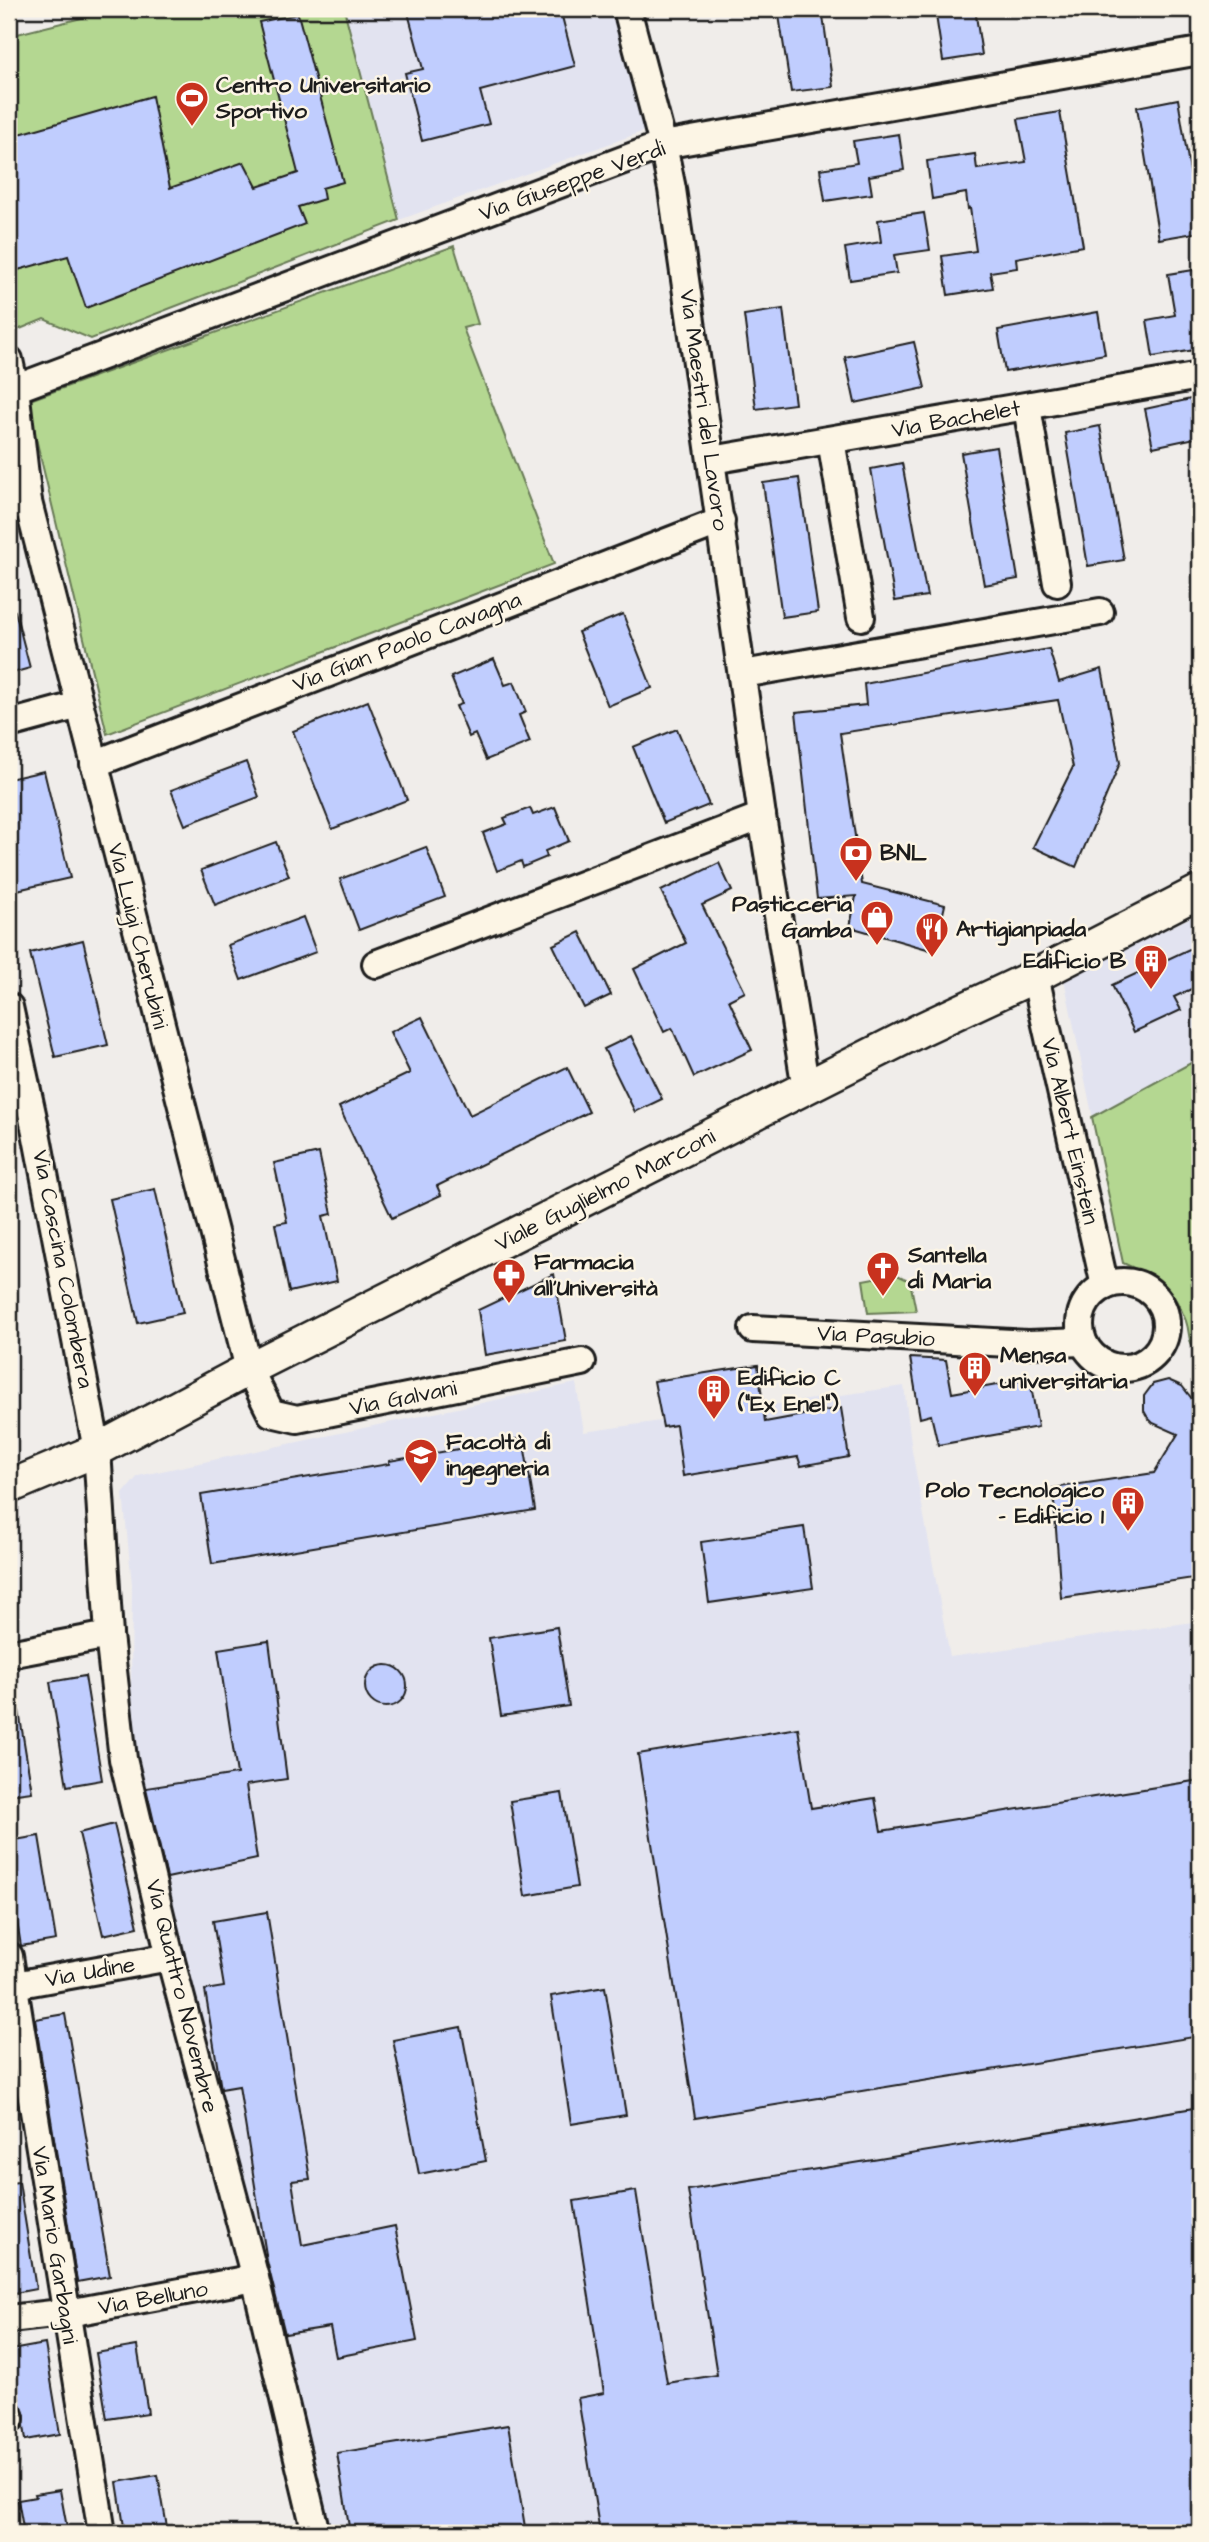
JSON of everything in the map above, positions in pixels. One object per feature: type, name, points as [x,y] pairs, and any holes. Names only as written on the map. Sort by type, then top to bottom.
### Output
[{"type":"street","name":"Via Maestri del Lavoro","points":[[626,9],[663,145],[712,460],[762,816],[806,1088]]},
{"type":"street","name":"Via Giuseppe Verdi","points":[[12,389],[663,145],[1200,51]]},
{"type":"street","points":[[9,360],[18,504]]},
{"type":"street","name":"Via Bachelet","points":[[712,460],[1200,376]]},
{"type":"street","points":[[1027,407],[1056,583]]},
{"type":"street","points":[[831,440],[861,617]]},
{"type":"street","name":"Via Luigi Cherubini","points":[[18,504],[79,705],[249,1369]]},
{"type":"street","name":"Via Gian Paolo Cavagna","points":[[94,764],[721,521]]},
{"type":"street","points":[[743,674],[1100,612]]},
{"type":"street","points":[[9,724],[79,705]]},
{"type":"street","points":[[376,964],[762,816]]},
{"type":"street","name":"Viale Guglielmo Marconi","points":[[9,1487],[97,1450],[249,1369],[1200,891]]},
{"type":"street","name":"Via Albert Einstein","points":[[1035,976],[1105,1286]]},
{"type":"street","name":"Via Cascina Colombera","points":[[9,1007],[36,1132],[97,1450]]},
{"type":"street","points":[[1131,1283],[1144,1288],[1155,1297],[1162,1308],[1166,1321],[1165,1334],[1160,1347],[1142,1364],[1115,1368],[1101,1363],[1083,1342],[1080,1316],[1094,1294],[1105,1286],[1131,1283]]},
{"type":"street","name":"Via Pasubio","points":[[753,1329],[1028,1344],[1083,1342]]},
{"type":"street","name":"Via Galvani","points":[[249,1369],[271,1413],[298,1419],[582,1362]]},
{"type":"street","name":"Via Quattro Novembre","points":[[97,1450],[108,1635],[122,1759],[170,1957],[256,2278],[316,2533]]},
{"type":"street","points":[[9,1654],[108,1635]]},
{"type":"street","name":"Via Mario Garbagni","points":[[9,1956],[11,1986],[102,2533]]},
{"type":"street","name":"Via Udine","points":[[11,1986],[170,1957]]},
{"type":"street","name":"Via Belluno","points":[[9,2319],[66,2313],[256,2278]]},
{"type":"shaded area","points":[[344,9],[616,9],[647,130],[399,220]]},
{"type":"shaded area","points":[[1200,913],[1200,1352],[1197,1352],[1188,1340],[1187,1324],[1173,1293],[1149,1275],[1123,1263],[1064,979]]},
{"type":"shaded area","points":[[576,1383],[584,1432],[904,1386],[912,1451],[950,1657],[1200,1621],[1200,2533],[324,2533],[141,1803],[131,1687],[132,1584],[123,1494],[138,1476]]},
{"type":"green space","name":"Centro Universitario Sportivo","points":[[110,9],[344,9],[399,220],[91,339],[44,319],[15,331],[9,304],[9,36]]},
{"type":"green space","points":[[454,246],[478,324],[463,328],[554,564],[107,734],[27,401]]},
{"type":"green space","points":[[1200,1058],[1200,1352],[1197,1352],[1190,1340],[1181,1309],[1169,1291],[1145,1273],[1123,1263],[1092,1117]]},
{"type":"green space","points":[[895,1274],[910,1281],[916,1311],[868,1313],[863,1280]]},
{"type":"building","points":[[407,9],[560,9],[575,66],[480,91],[489,124],[422,141],[405,73],[423,69]]},
{"type":"building","points":[[778,9],[822,9],[833,87],[791,92]]},
{"type":"building","points":[[935,9],[975,9],[982,55],[943,61]]},
{"type":"building","points":[[298,14],[343,182],[322,188],[324,199],[298,207],[305,224],[86,308],[68,256],[18,270],[9,231],[9,137],[152,96],[170,188],[244,162],[257,187],[298,173],[259,22]]},
{"type":"building","points":[[1178,99],[1200,232],[1159,239],[1137,107]]},
{"type":"building","points":[[1060,112],[1083,246],[1016,258],[1017,268],[990,272],[993,288],[948,295],[942,256],[976,251],[970,208],[968,209],[966,193],[932,199],[927,161],[975,154],[977,169],[1026,162],[1018,119]]},
{"type":"building","points":[[899,134],[904,170],[869,176],[872,194],[825,201],[820,169],[857,163],[853,141]]},
{"type":"building","points":[[924,213],[930,250],[894,255],[897,273],[850,280],[845,248],[881,242],[878,220]]},
{"type":"building","points":[[1200,269],[1200,349],[1153,357],[1147,320],[1175,315],[1168,274]]},
{"type":"building","points":[[783,309],[795,404],[756,409],[744,315]]},
{"type":"building","points":[[1098,312],[1105,354],[1005,372],[998,330]]},
{"type":"building","points":[[914,342],[925,388],[855,403],[845,357]]},
{"type":"building","points":[[1200,397],[1200,437],[1153,447],[1145,409]]},
{"type":"building","points":[[1100,426],[1124,560],[1088,566],[1065,433]]},
{"type":"building","points":[[996,447],[1018,579],[984,585],[961,453]]},
{"type":"building","points":[[902,463],[927,596],[895,601],[871,469]]},
{"type":"building","points":[[799,478],[818,612],[782,617],[763,483]]},
{"type":"building","points":[[15,611],[30,668],[9,674],[9,612]]},
{"type":"building","points":[[623,614],[652,688],[608,706],[578,632]]},
{"type":"building","points":[[1049,649],[1059,682],[1102,669],[1120,763],[1076,867],[1033,847],[1073,767],[1058,700],[840,733],[862,884],[945,905],[934,951],[850,927],[856,896],[817,899],[796,712],[866,705],[864,684]]},
{"type":"building","points":[[494,659],[505,685],[514,682],[526,712],[519,715],[530,742],[486,760],[475,734],[469,737],[456,706],[462,704],[451,677]]},
{"type":"building","points":[[368,701],[407,800],[332,829],[293,731]]},
{"type":"building","points":[[677,729],[709,805],[664,823],[633,747]]},
{"type":"building","points":[[246,762],[259,797],[185,825],[171,790]]},
{"type":"building","points":[[44,771],[70,878],[17,890],[9,853],[9,779]]},
{"type":"building","points":[[555,807],[569,841],[545,851],[547,857],[523,867],[521,861],[497,871],[483,833],[507,824],[504,818],[530,808],[533,815]]},
{"type":"building","points":[[276,842],[289,876],[215,905],[201,870]]},
{"type":"building","points":[[426,847],[445,897],[359,930],[340,879]]},
{"type":"building","points":[[719,863],[732,891],[702,905],[745,992],[729,1000],[752,1050],[694,1077],[672,1028],[664,1032],[634,969],[686,943],[661,891]]},
{"type":"building","points":[[303,917],[316,952],[241,980],[228,945]]},
{"type":"building","points":[[580,932],[611,995],[584,1008],[553,945]]},
{"type":"building","points":[[83,940],[108,1045],[55,1057],[30,953]]},
{"type":"building","name":"Edificio B","points":[[1200,944],[1200,985],[1174,997],[1181,1010],[1134,1032],[1112,985]]},
{"type":"building","points":[[422,1017],[470,1115],[567,1067],[589,1112],[437,1186],[441,1195],[392,1218],[339,1107],[410,1073],[390,1032]]},
{"type":"building","points":[[631,1036],[662,1099],[635,1112],[604,1049]]},
{"type":"building","points":[[319,1153],[332,1214],[323,1216],[337,1281],[289,1292],[275,1224],[287,1222],[274,1163]]},
{"type":"building","points":[[155,1189],[183,1313],[138,1323],[110,1199]]},
{"type":"building","points":[[554,1274],[566,1341],[485,1355],[478,1310]]},
{"type":"building","name":"Mensa universitaria","points":[[910,1358],[946,1360],[952,1393],[1030,1379],[1038,1427],[938,1445],[931,1415],[920,1418]]},
{"type":"building","name":"Edificio C (\"Ex Enel\")","points":[[758,1365],[765,1422],[841,1408],[849,1457],[801,1466],[798,1457],[683,1476],[676,1425],[663,1427],[654,1381]]},
{"type":"building","name":"Polo Tecnologico - Edificio 1","points":[[1168,1380],[1182,1386],[1200,1409],[1200,1577],[1061,1598],[1053,1488],[1154,1473],[1178,1434],[1148,1418],[1144,1411],[1144,1396],[1153,1384]]},
{"type":"building","points":[[523,1438],[535,1510],[212,1564],[201,1495],[389,1464],[389,1461]]},
{"type":"building","points":[[804,1527],[813,1588],[709,1603],[701,1542]]},
{"type":"building","points":[[557,1627],[569,1706],[501,1716],[489,1638]]},
{"type":"building","points":[[269,1641],[287,1779],[246,1785],[257,1859],[167,1878],[146,1788],[237,1774],[218,1649]]},
{"type":"building","points":[[386,1665],[401,1671],[407,1686],[401,1701],[386,1707],[371,1701],[365,1686],[371,1671]]},
{"type":"building","points":[[85,1676],[102,1780],[67,1786],[50,1682]]},
{"type":"building","points":[[19,1711],[32,1792],[9,1795],[9,1712]]},
{"type":"building","points":[[798,1728],[811,1808],[875,1798],[881,1831],[1200,1780],[1200,2036],[695,2118],[638,1754]]},
{"type":"building","points":[[562,1793],[577,1887],[525,1896],[510,1801]]},
{"type":"building","points":[[114,1824],[138,1927],[103,1935],[79,1833]]},
{"type":"building","points":[[39,1836],[56,1940],[21,1946],[9,1872],[9,1841]]},
{"type":"building","points":[[267,1912],[310,2179],[292,2181],[302,2245],[395,2226],[417,2341],[336,2357],[330,2327],[285,2334],[267,2261],[239,2086],[221,2089],[205,1990],[224,1987],[213,1921]]},
{"type":"building","points":[[605,1987],[626,2115],[571,2124],[551,1996]]},
{"type":"building","points":[[65,2014],[110,2276],[77,2282],[35,2019]]},
{"type":"building","points":[[461,2027],[486,2161],[419,2174],[393,2040]]},
{"type":"building","points":[[1200,2107],[1200,2533],[600,2533],[578,2398],[604,2393],[574,2201],[636,2191],[667,2383],[717,2375],[688,2190]]},
{"type":"building","points":[[19,2182],[36,2289],[9,2294],[9,2183]]},
{"type":"building","points":[[45,2344],[60,2434],[26,2440],[25,2415],[20,2404],[11,2350]]},
{"type":"building","points":[[137,2346],[148,2413],[107,2419],[96,2353]]},
{"type":"building","points":[[508,2425],[526,2533],[350,2533],[337,2453]]},
{"type":"building","points":[[158,2475],[168,2533],[125,2533],[117,2482]]},
{"type":"building","points":[[60,2490],[68,2533],[24,2533],[18,2500]]},
{"type":"place","name":"Centro Universitario Sportivo","points":[[192,128]]},
{"type":"place","name":"BNL","points":[[856,883]]},
{"type":"place","name":"Pasticceria Gamba","points":[[877,947]]},
{"type":"place","name":"Artigianpiada","points":[[932,959]]},
{"type":"place","name":"Edificio B","points":[[1151,991]]},
{"type":"place","name":"Santella di Maria","points":[[883,1298]]},
{"type":"place","name":"Farmacia all'Università","points":[[509,1305]]},
{"type":"place","name":"Mensa universitaria","points":[[975,1398]]},
{"type":"place","name":"Edificio C (\"Ex Enel\")","points":[[714,1421]]},
{"type":"place","name":"Facoltà di ingegneria","points":[[421,1485]]},
{"type":"place","name":"Polo Tecnologico - Edificio 1","points":[[1128,1533]]}]
